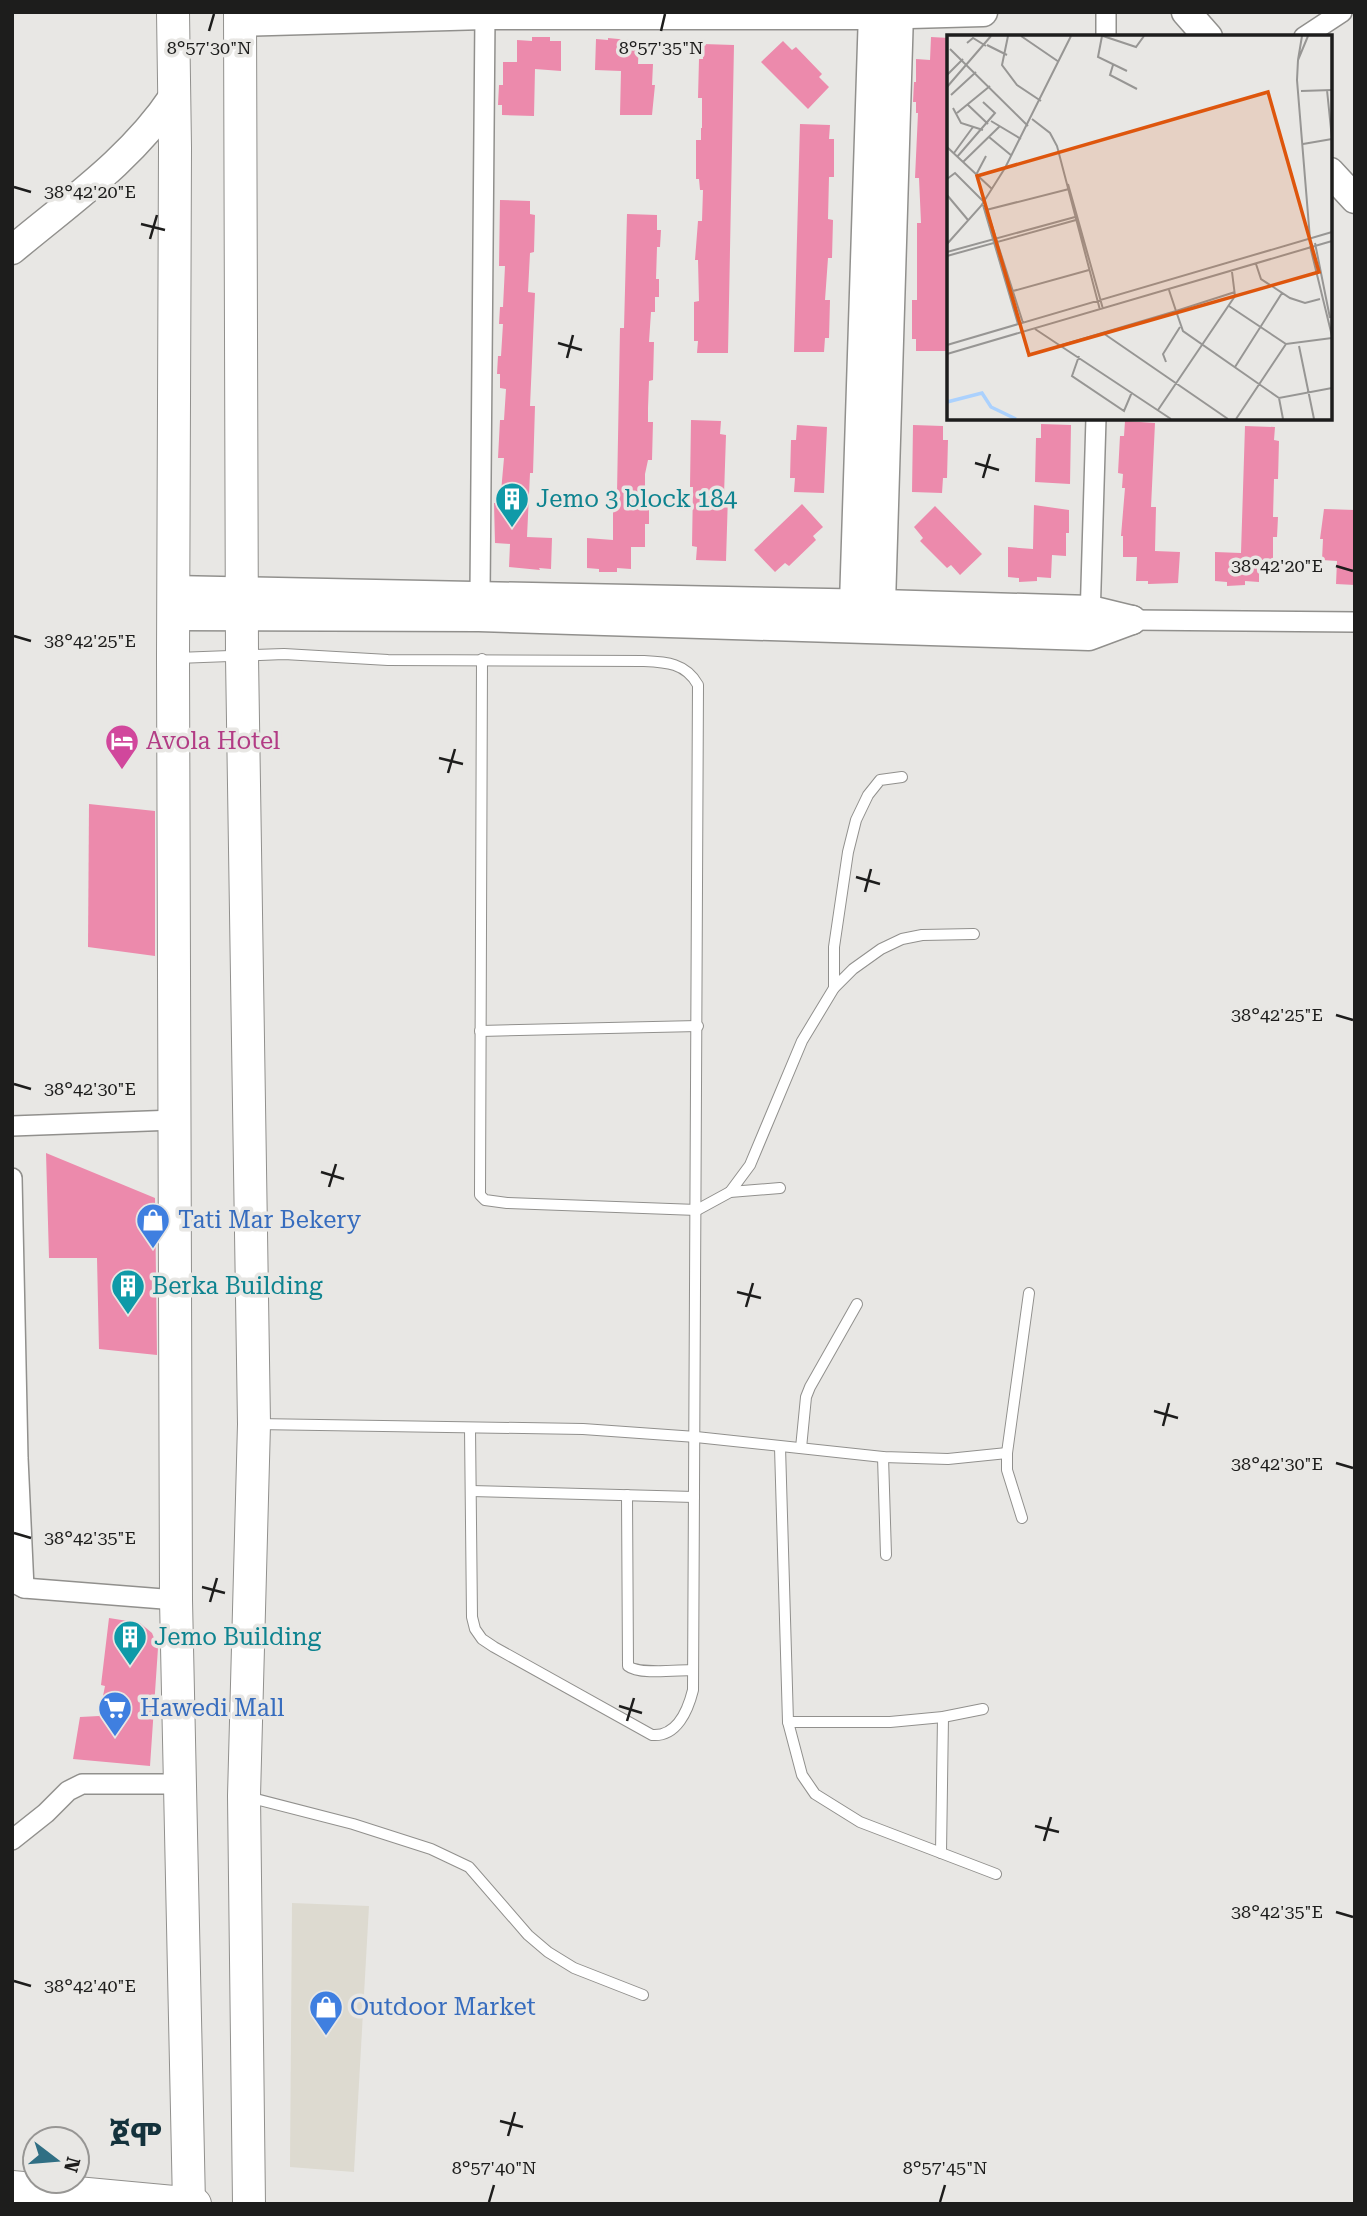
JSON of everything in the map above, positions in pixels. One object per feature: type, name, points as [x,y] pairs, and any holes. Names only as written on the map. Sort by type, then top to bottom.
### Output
[{"type":"main road","points":[[12,2187],[191,2203],[187,2134],[176,1600],[173,12]]},
{"type":"main road","points":[[240,17],[242,657],[254,1424],[244,1796],[249,2204]]},
{"type":"main road","points":[[144,2199],[166,2174],[187,2134]]},
{"type":"street","points":[[240,17],[983,12]]},
{"type":"street","points":[[1106,12],[1106,35]]},
{"type":"street","points":[[1186,12],[1206,35]]},
{"type":"street","points":[[1307,35],[1342,12]]},
{"type":"street","points":[[867,604],[886,14]]},
{"type":"street","points":[[480,594],[485,15]]},
{"type":"street","points":[[12,250],[132,148],[173,97]]},
{"type":"street","points":[[132,148],[175,148]]},
{"type":"street","points":[[1332,174],[1355,199]]},
{"type":"street","points":[[1090,623],[1096,420]]},
{"type":"street","points":[[173,603],[480,594],[867,604],[1090,623]]},
{"type":"street","points":[[242,603],[479,617],[1090,623],[1132,620],[1355,622]]},
{"type":"street","points":[[12,1126],[175,1120]]},
{"type":"street","points":[[12,1178],[18,1585],[176,1600]]},
{"type":"street","points":[[12,1839],[46,1813],[68,1791],[82,1784],[181,1784]]},
{"type":"lane","points":[[173,658],[284,654],[388,660],[663,662],[685,669],[698,685],[693,1690],[681,1721],[660,1736],[652,1735],[482,1639],[475,1629],[472,1617],[470,1428]]},
{"type":"lane","points":[[482,659],[480,1195],[485,1200],[507,1203],[696,1210],[730,1192],[780,1188]]},
{"type":"lane","points":[[834,988],[834,947],[848,852],[856,820],[868,795],[880,780],[902,777]]},
{"type":"lane","points":[[730,1192],[750,1165],[802,1041],[834,988],[862,962],[902,939],[922,935],[974,934]]},
{"type":"lane","points":[[480,1031],[698,1026]]},
{"type":"lane","points":[[1022,1518],[1007,1470],[1007,1453],[1030,1293]]},
{"type":"lane","points":[[801,1448],[806,1397],[857,1304]]},
{"type":"lane","points":[[254,1424],[583,1429],[696,1437],[883,1457],[948,1459],[1007,1453]]},
{"type":"lane","points":[[780,1447],[788,1722],[802,1775],[815,1794],[860,1822],[996,1874]]},
{"type":"lane","points":[[883,1457],[886,1555]]},
{"type":"lane","points":[[471,1491],[694,1497]]},
{"type":"lane","points":[[627,1495],[628,1666],[632,1670],[641,1671],[693,1670]]},
{"type":"lane","points":[[788,1722],[890,1722],[943,1717],[983,1709]]},
{"type":"lane","points":[[941,1853],[943,1717]]},
{"type":"lane","points":[[244,1796],[353,1824],[431,1849],[470,1867],[528,1935],[548,1952],[574,1968],[643,1995]]},
{"type":"shaded area","name":"Outdoor Market","points":[[292,1903],[369,1906],[354,2172],[290,2167]]},
{"type":"building","points":[[532,37],[550,37],[550,41],[561,41],[561,71],[535,69],[534,116],[502,115],[502,105],[498,105],[499,85],[503,85],[503,62],[517,62],[517,40],[532,41]]},
{"type":"building","points":[[931,37],[947,38],[946,351],[916,351],[916,339],[912,339],[912,300],[917,300],[917,223],[921,223],[919,178],[915,178],[918,113],[916,102],[913,102],[914,82],[916,59],[930,60]]},
{"type":"building","points":[[596,39],[639,41],[638,64],[653,64],[652,85],[655,85],[652,115],[620,115],[621,71],[595,70]]},
{"type":"building","points":[[783,41],[792,50],[796,47],[822,74],[819,77],[829,87],[808,109],[761,62]]},
{"type":"building","points":[[703,44],[734,45],[728,353],[697,353],[698,341],[694,341],[694,302],[699,301],[698,260],[695,260],[698,221],[702,221],[703,190],[700,190],[699,179],[696,179],[696,140],[701,140],[702,128],[702,98],[698,98],[699,59],[703,59]]},
{"type":"building","points":[[800,124],[830,125],[829,139],[834,139],[834,177],[829,177],[828,219],[833,220],[832,258],[828,258],[825,300],[830,300],[829,338],[825,338],[824,352],[794,352]]},
{"type":"building","points":[[500,200],[530,201],[530,214],[535,215],[534,252],[530,253],[528,292],[535,293],[530,406],[535,406],[527,537],[552,538],[551,569],[509,567],[510,544],[495,543],[494,503],[497,503],[497,492],[501,492],[504,458],[498,458],[500,420],[504,420],[506,389],[500,388],[500,374],[497,374],[498,356],[501,356],[503,324],[499,324],[500,307],[503,307],[505,266],[499,266]]},
{"type":"building","points":[[627,214],[657,215],[657,230],[661,230],[660,247],[657,247],[656,279],[659,279],[659,297],[655,297],[655,312],[651,312],[649,342],[654,342],[653,380],[649,381],[648,408],[648,422],[653,422],[652,460],[648,460],[645,474],[645,504],[649,504],[649,524],[645,524],[645,547],[631,547],[631,569],[617,568],[617,572],[599,572],[599,569],[587,568],[587,538],[613,540],[613,494],[617,493],[620,328],[624,328]]},
{"type":"building","points":[[691,420],[721,421],[720,434],[726,435],[726,561],[696,560],[697,547],[692,546]]},
{"type":"building","points":[[1125,421],[1155,423],[1151,507],[1156,507],[1155,551],[1180,552],[1178,583],[1148,584],[1148,581],[1136,581],[1137,557],[1123,557],[1121,536],[1125,488],[1122,488],[1123,474],[1118,473],[1120,436],[1124,436]]},
{"type":"building","points":[[1041,424],[1071,425],[1070,484],[1035,482],[1036,438],[1041,438]]},
{"type":"building","points":[[797,425],[827,427],[824,493],[794,492],[795,478],[790,478],[791,440],[796,440]]},
{"type":"building","points":[[913,425],[943,426],[943,440],[948,440],[947,478],[943,478],[942,493],[912,492]]},
{"type":"building","points":[[1245,426],[1275,427],[1274,440],[1279,441],[1273,517],[1278,517],[1277,537],[1273,537],[1273,560],[1259,560],[1259,582],[1245,581],[1245,585],[1227,586],[1227,582],[1215,581],[1215,552],[1241,553]]},
{"type":"building","points":[[802,504],[823,527],[813,536],[816,540],[789,566],[785,563],[775,572],[754,550]]},
{"type":"building","points":[[1034,505],[1069,510],[1066,556],[1052,555],[1051,578],[1037,577],[1037,581],[1019,582],[1019,578],[1008,577],[1008,547],[1033,549]]},
{"type":"building","points":[[935,506],[982,554],[960,575],[951,565],[947,568],[920,541],[923,538],[914,527]]},
{"type":"building","points":[[1324,509],[1355,510],[1355,585],[1336,584],[1337,561],[1322,560],[1323,539],[1320,539]]},
{"type":"building","points":[[89,804],[155,811],[155,956],[88,947]]},
{"type":"building","points":[[46,1153],[155,1198],[157,1355],[99,1349],[97,1258],[49,1258]]},
{"type":"building","points":[[109,1618],[140,1623],[152,1633],[158,1648],[150,1766],[73,1759],[80,1717],[99,1716],[105,1686],[101,1685]]},
{"type":"place","name":"Jemo 3 block 184","points":[[512,529]]},
{"type":"place","name":"Avola Hotel","points":[[122,771]]},
{"type":"place","name":"Tati Mar Bekery","points":[[153,1250]]},
{"type":"place","name":"Berka Building","points":[[128,1316]]},
{"type":"place","name":"Jemo Building","points":[[130,1667]]},
{"type":"place","name":"Hawedi Mall","points":[[115,1738]]},
{"type":"place","name":"Outdoor Market","points":[[326,2037]]},
{"type":"district","name":"ጀሞ","points":[[136,2135]]}]
